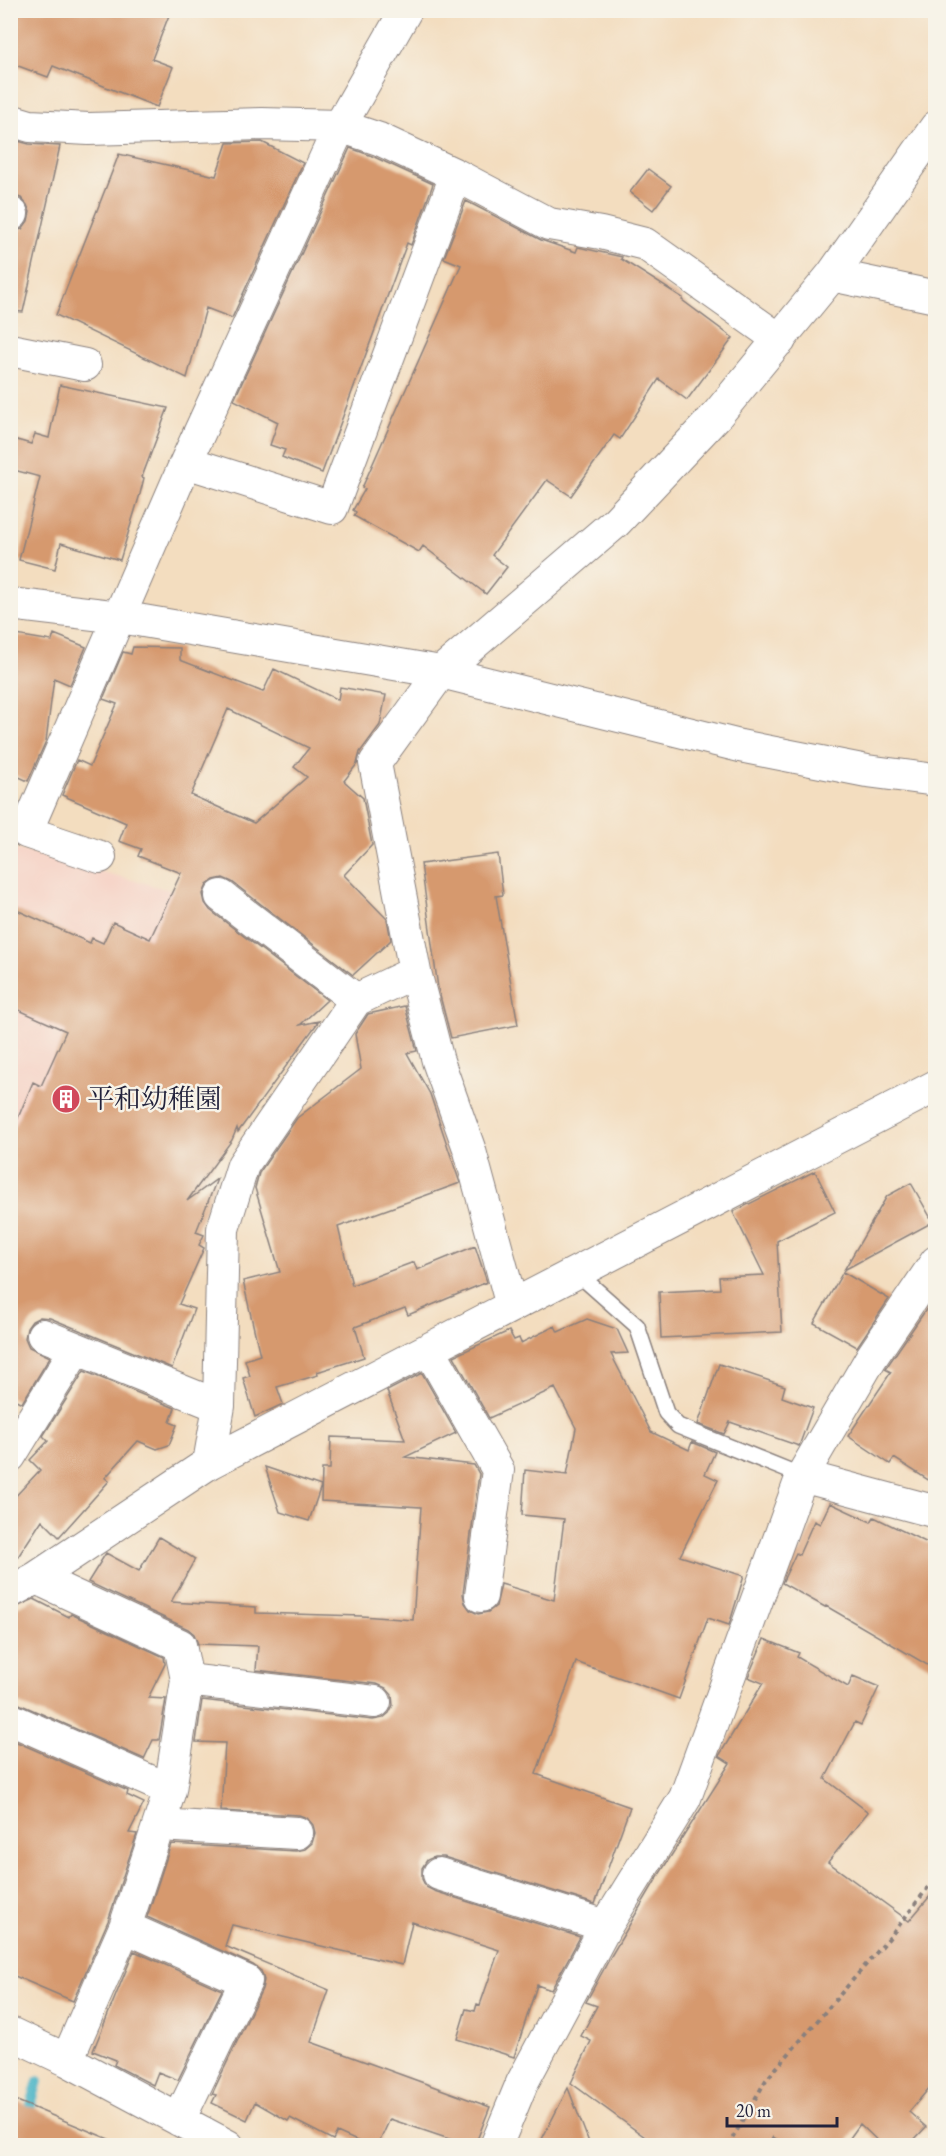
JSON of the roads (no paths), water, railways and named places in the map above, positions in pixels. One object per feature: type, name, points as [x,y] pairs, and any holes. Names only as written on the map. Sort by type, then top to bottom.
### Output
[{"type":"street","points":[[100,857],[26,832],[186,462],[340,126],[406,10]]},
{"type":"street","points":[[10,120],[30,126],[89,129],[262,124],[340,126],[379,139],[456,175],[549,225],[601,233],[645,244],[780,340]]},
{"type":"street","points":[[512,1306],[470,1150],[438,1061],[415,972],[375,763],[441,672],[616,522],[717,415],[832,275],[936,127]]},
{"type":"street","points":[[186,462],[332,508],[456,175]]},
{"type":"street","points":[[832,275],[936,297]]},
{"type":"street","points":[[10,350],[85,365]]},
{"type":"street","points":[[10,604],[120,617],[441,672],[740,746],[867,771],[936,780]]},
{"type":"street","points":[[221,896],[356,1000]]},
{"type":"street","points":[[209,1464],[219,1406],[223,1229],[243,1164],[356,1000],[415,972]]},
{"type":"street","points":[[23,1585],[209,1464],[936,1086]]},
{"type":"street","points":[[496,2145],[522,2083],[606,1926],[685,1798],[802,1476],[871,1358],[936,1262]]},
{"type":"street","points":[[43,1335],[219,1406]]},
{"type":"street","points":[[10,1456],[76,1349]]},
{"type":"street","points":[[429,1349],[498,1470],[481,1596]]},
{"type":"street","points":[[802,1476],[929,1510],[936,1506]]},
{"type":"street","points":[[23,1585],[180,1645],[188,1680],[170,1790],[159,1825],[125,1927],[67,2060]]},
{"type":"street","points":[[188,1680],[375,1702]]},
{"type":"street","points":[[10,1719],[170,1790]]},
{"type":"street","points":[[159,1825],[297,1833]]},
{"type":"street","points":[[439,1874],[606,1926]]},
{"type":"street","points":[[125,1927],[246,1981],[178,2120]]},
{"type":"street","points":[[10,2033],[67,2060],[228,2145]]},
{"type":"lane","points":[[576,1272],[637,1326],[666,1413],[678,1426],[802,1476]]},
{"type":"waterway","points":[[19,2146],[38,2081]]},
{"type":"place","name":"平和幼稚園","points":[[66,1099]]}]
